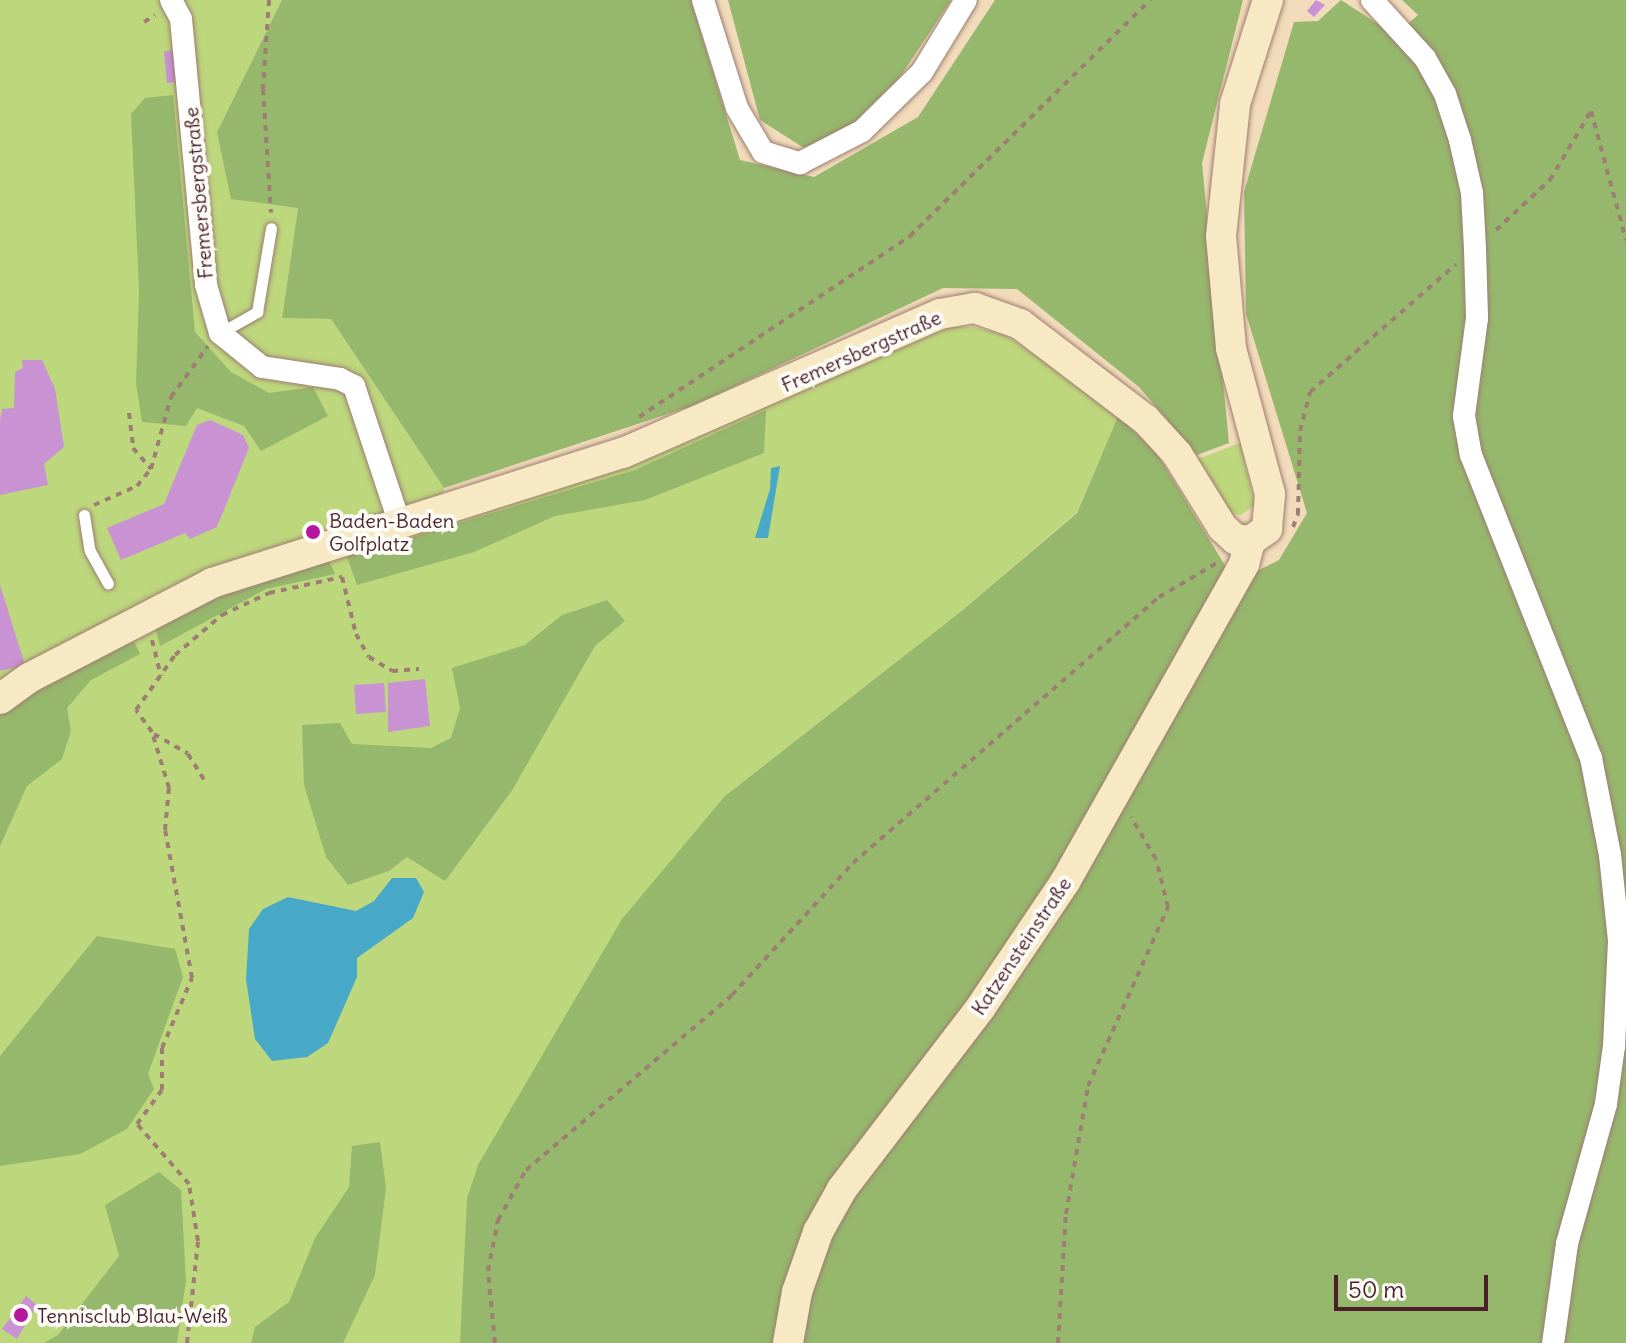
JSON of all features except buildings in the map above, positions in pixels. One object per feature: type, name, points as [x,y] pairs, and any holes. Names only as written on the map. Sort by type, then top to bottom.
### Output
[{"type":"main road","name":"Katzensteinstraße","points":[[788,1343],[797,1292],[818,1232],[842,1189],[981,1007],[1117,794],[1247,553],[1267,529],[1270,494],[1231,348],[1221,236],[1235,104],[1268,0]]},
{"type":"main road","name":"Fremersbergstraße","points":[[0,699],[29,678],[212,583],[623,453],[940,314],[975,308],[1020,324],[1146,420],[1177,454],[1222,527],[1247,553]]},
{"type":"street","name":"Fremersbergstraße","points":[[171,0],[181,19],[206,285],[220,333]]},
{"type":"street","points":[[703,0],[737,108],[763,152],[800,163],[862,131],[882,112],[922,72],[966,0]]},
{"type":"street","points":[[1372,0],[1425,58],[1445,94],[1472,193],[1477,318],[1464,416],[1471,455],[1591,758],[1610,855],[1619,941],[1606,1104],[1567,1244],[1553,1343]]},
{"type":"street","points":[[220,333],[262,367],[340,379],[354,386],[400,524]]},
{"type":"lane","points":[[220,333],[257,312],[271,228]]},
{"type":"lane","points":[[84,515],[90,551],[108,583]]},
{"type":"path","points":[[269,0],[263,89],[272,179],[271,228]]},
{"type":"path","points":[[627,425],[910,236],[1150,0]]},
{"type":"path","points":[[1289,536],[1298,514],[1300,431],[1310,392],[1376,329],[1475,249],[1550,180],[1591,111],[1626,240]]},
{"type":"path","points":[[84,515],[137,486],[151,469],[171,397],[220,333]]},
{"type":"path","points":[[129,413],[133,448],[151,469]]},
{"type":"path","points":[[332,544],[356,634],[369,657],[392,671],[419,669]]},
{"type":"path","points":[[495,1343],[488,1271],[498,1220],[526,1170],[732,995],[853,863],[1159,597],[1211,562],[1247,553]]},
{"type":"path","points":[[187,1343],[198,1241],[189,1184],[137,1124],[162,1090],[162,1048],[192,978],[165,830],[169,788],[152,732],[136,710],[175,655],[222,615],[269,593],[342,577]]},
{"type":"path","points":[[145,618],[161,676]]},
{"type":"path","points":[[152,732],[188,754],[206,783]]},
{"type":"path","points":[[1058,1343],[1066,1214],[1088,1086],[1168,907],[1156,859],[1117,794]]},
{"type":"green space","points":[[0,0],[282,0],[217,132],[298,208],[282,317],[331,319],[444,488],[443,523],[946,327],[974,327],[1005,335],[1083,386],[1118,416],[1077,512],[959,613],[725,796],[465,1276],[460,1343],[0,1343]]},
{"type":"green space","points":[[282,0],[691,0],[740,160],[814,177],[918,117],[995,0],[1243,0],[1202,163],[1229,443],[1197,455],[1139,387],[1017,289],[943,288],[695,405],[444,488],[331,319],[282,318],[298,208],[231,199],[217,132]]},
{"type":"green space","points":[[728,0],[951,0],[900,77],[849,128],[804,148],[760,120]]},
{"type":"green space","points":[[1341,0],[1395,35],[1418,15],[1402,0],[1626,0],[1626,1343],[460,1343],[467,1198],[478,1165],[622,919],[725,796],[959,613],[1077,513],[1118,416],[1156,452],[1229,572],[1255,572],[1279,560],[1307,513],[1246,314],[1244,192],[1294,22],[1318,21]]},
{"type":"green space","points":[[173,95],[195,332],[231,372],[269,393],[313,387],[328,416],[261,451],[244,426],[197,408],[186,426],[142,422],[136,384],[139,291],[131,114],[145,98]]},
{"type":"green space","points":[[766,410],[764,453],[645,500],[555,516],[474,552],[357,585],[347,557],[635,470]]},
{"type":"green space","points":[[1240,443],[1255,505],[1241,515],[1230,514],[1195,460]]},
{"type":"green space","points":[[329,561],[335,574],[266,589],[160,646],[154,623],[229,592]]},
{"type":"green space","points":[[607,600],[625,621],[595,646],[511,792],[445,881],[407,857],[389,871],[348,885],[326,857],[304,785],[302,725],[340,723],[352,744],[431,748],[451,738],[460,708],[452,668],[525,645],[562,615]]},
{"type":"green space","points":[[128,628],[140,654],[91,680],[67,708],[71,731],[62,759],[27,786],[0,846],[0,699]]},
{"type":"green space","points":[[97,936],[175,949],[183,977],[148,1074],[154,1089],[127,1129],[80,1154],[0,1166],[0,1056]]},
{"type":"green space","points":[[380,1142],[386,1188],[375,1275],[343,1343],[251,1343],[255,1327],[289,1302],[315,1238],[349,1187],[352,1146]]},
{"type":"green space","points":[[159,1172],[181,1190],[186,1281],[177,1343],[44,1343],[58,1335],[119,1256],[105,1205]]},
{"type":"water","points":[[780,466],[768,538],[755,538],[770,489],[771,468]]},
{"type":"water","points":[[392,878],[416,878],[424,892],[413,918],[357,958],[357,977],[328,1043],[307,1057],[272,1061],[255,1039],[246,979],[249,929],[263,909],[288,897],[356,911],[374,901]]},
{"type":"place","name":"Baden-Baden Golfplatz","points":[[313,532]]},
{"type":"place","name":"Tennisclub Blau-Weiß","points":[[21,1315]]}]
